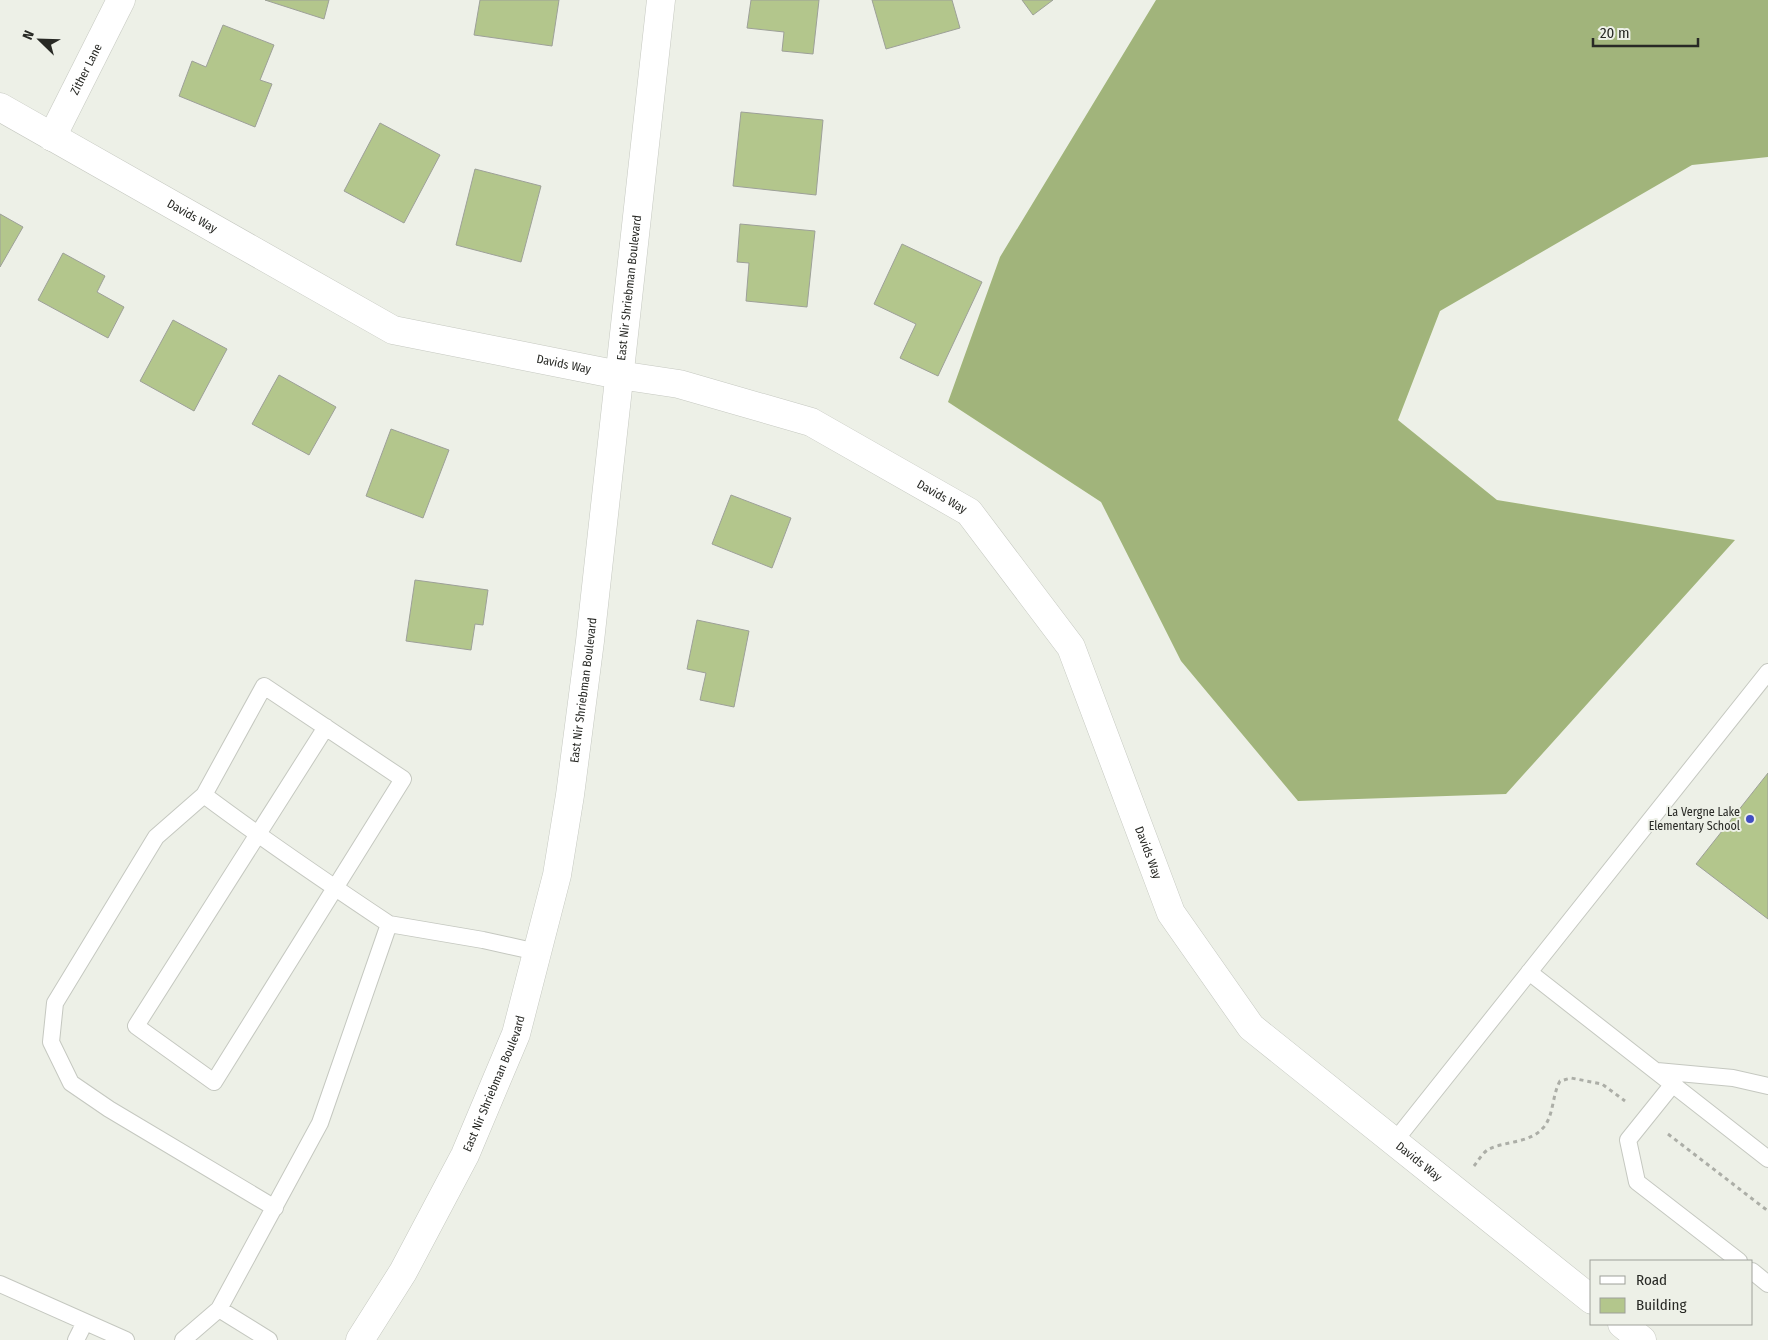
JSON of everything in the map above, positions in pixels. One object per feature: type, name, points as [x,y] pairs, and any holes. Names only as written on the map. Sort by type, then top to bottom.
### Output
[{"type":"street","name":"Zither Lane","points":[[52,137],[121,0]]},
{"type":"street","name":"East Nir Shriebman Boulevard","points":[[360,1340],[403,1272],[466,1155],[516,1034],[557,875],[570,795],[590,641],[661,0]]},
{"type":"street","name":"Davids Way","points":[[0,107],[393,330],[619,375],[679,384],[811,422],[969,512],[1071,647],[1171,913],[1251,1027],[1590,1298]]},
{"type":"street","points":[[1623,1325],[1642,1340]]},
{"type":"lane","points":[[1394,1142],[1768,672]]},
{"type":"lane","points":[[275,1208],[109,1109],[71,1083],[51,1042],[55,1003],[156,837],[204,795],[264,686],[326,727],[403,778],[214,1082],[136,1026],[326,727]]},
{"type":"lane","points":[[204,795],[257,835],[389,924],[483,940],[537,952]]},
{"type":"lane","points":[[183,1340],[219,1309],[320,1123],[389,924]]},
{"type":"lane","points":[[1529,972],[1768,1159]]},
{"type":"lane","points":[[1656,1071],[1733,1078],[1768,1086]]},
{"type":"lane","points":[[1673,1084],[1628,1140],[1637,1182],[1738,1260]]},
{"type":"lane","points":[[1753,1272],[1768,1284]]},
{"type":"lane","points":[[1,1286],[126,1340]]},
{"type":"lane","points":[[219,1309],[269,1340]]},
{"type":"lane","points":[[76,1340],[85,1322]]},
{"type":"path","points":[[1472,1168],[1488,1150],[1526,1139],[1543,1128],[1549,1116],[1555,1090],[1560,1081],[1571,1078],[1602,1084],[1768,1211]]},
{"type":"green space","points":[[1156,0],[1768,0],[1768,157],[1692,165],[1440,311],[1398,420],[1497,500],[1735,540],[1506,794],[1298,801],[1181,661],[1101,502],[948,402],[1000,257]]},
{"type":"building","points":[[265,0],[329,0],[324,19]]},
{"type":"building","points":[[480,0],[559,0],[552,46],[474,35]]},
{"type":"building","points":[[751,0],[819,0],[813,54],[782,51],[784,32],[747,28]]},
{"type":"building","points":[[872,0],[952,0],[960,28],[886,49]]},
{"type":"building","points":[[1022,0],[1053,0],[1033,15]]},
{"type":"building","points":[[223,25],[274,45],[260,80],[272,84],[255,127],[179,96],[192,61],[206,67]]},
{"type":"building","points":[[741,112],[823,120],[816,195],[733,186]]},
{"type":"building","points":[[380,123],[440,155],[404,223],[344,191]]},
{"type":"building","points":[[475,169],[541,186],[521,262],[456,245]]},
{"type":"building","points":[[0,214],[23,227],[0,267]]},
{"type":"building","points":[[740,224],[815,231],[807,307],[746,301],[749,263],[737,262]]},
{"type":"building","points":[[902,244],[982,282],[938,376],[900,358],[916,324],[874,304]]},
{"type":"building","points":[[63,253],[105,276],[97,292],[124,307],[108,338],[38,300]]},
{"type":"building","points":[[173,320],[227,349],[194,411],[140,381]]},
{"type":"building","points":[[279,375],[336,407],[309,455],[252,424]]},
{"type":"building","points":[[391,429],[449,450],[423,518],[366,496]]},
{"type":"building","points":[[731,495],[791,518],[772,568],[712,544]]},
{"type":"building","points":[[415,580],[488,590],[483,625],[475,624],[471,650],[406,641]]},
{"type":"building","points":[[697,620],[749,631],[734,707],[700,700],[706,673],[687,669]]},
{"type":"building","name":"La Vergne Lake Elementary School","points":[[1768,773],[1768,919],[1696,864]]},
{"type":"place","name":"La Vergne Lake Elementary School","points":[[1750,819]]}]
